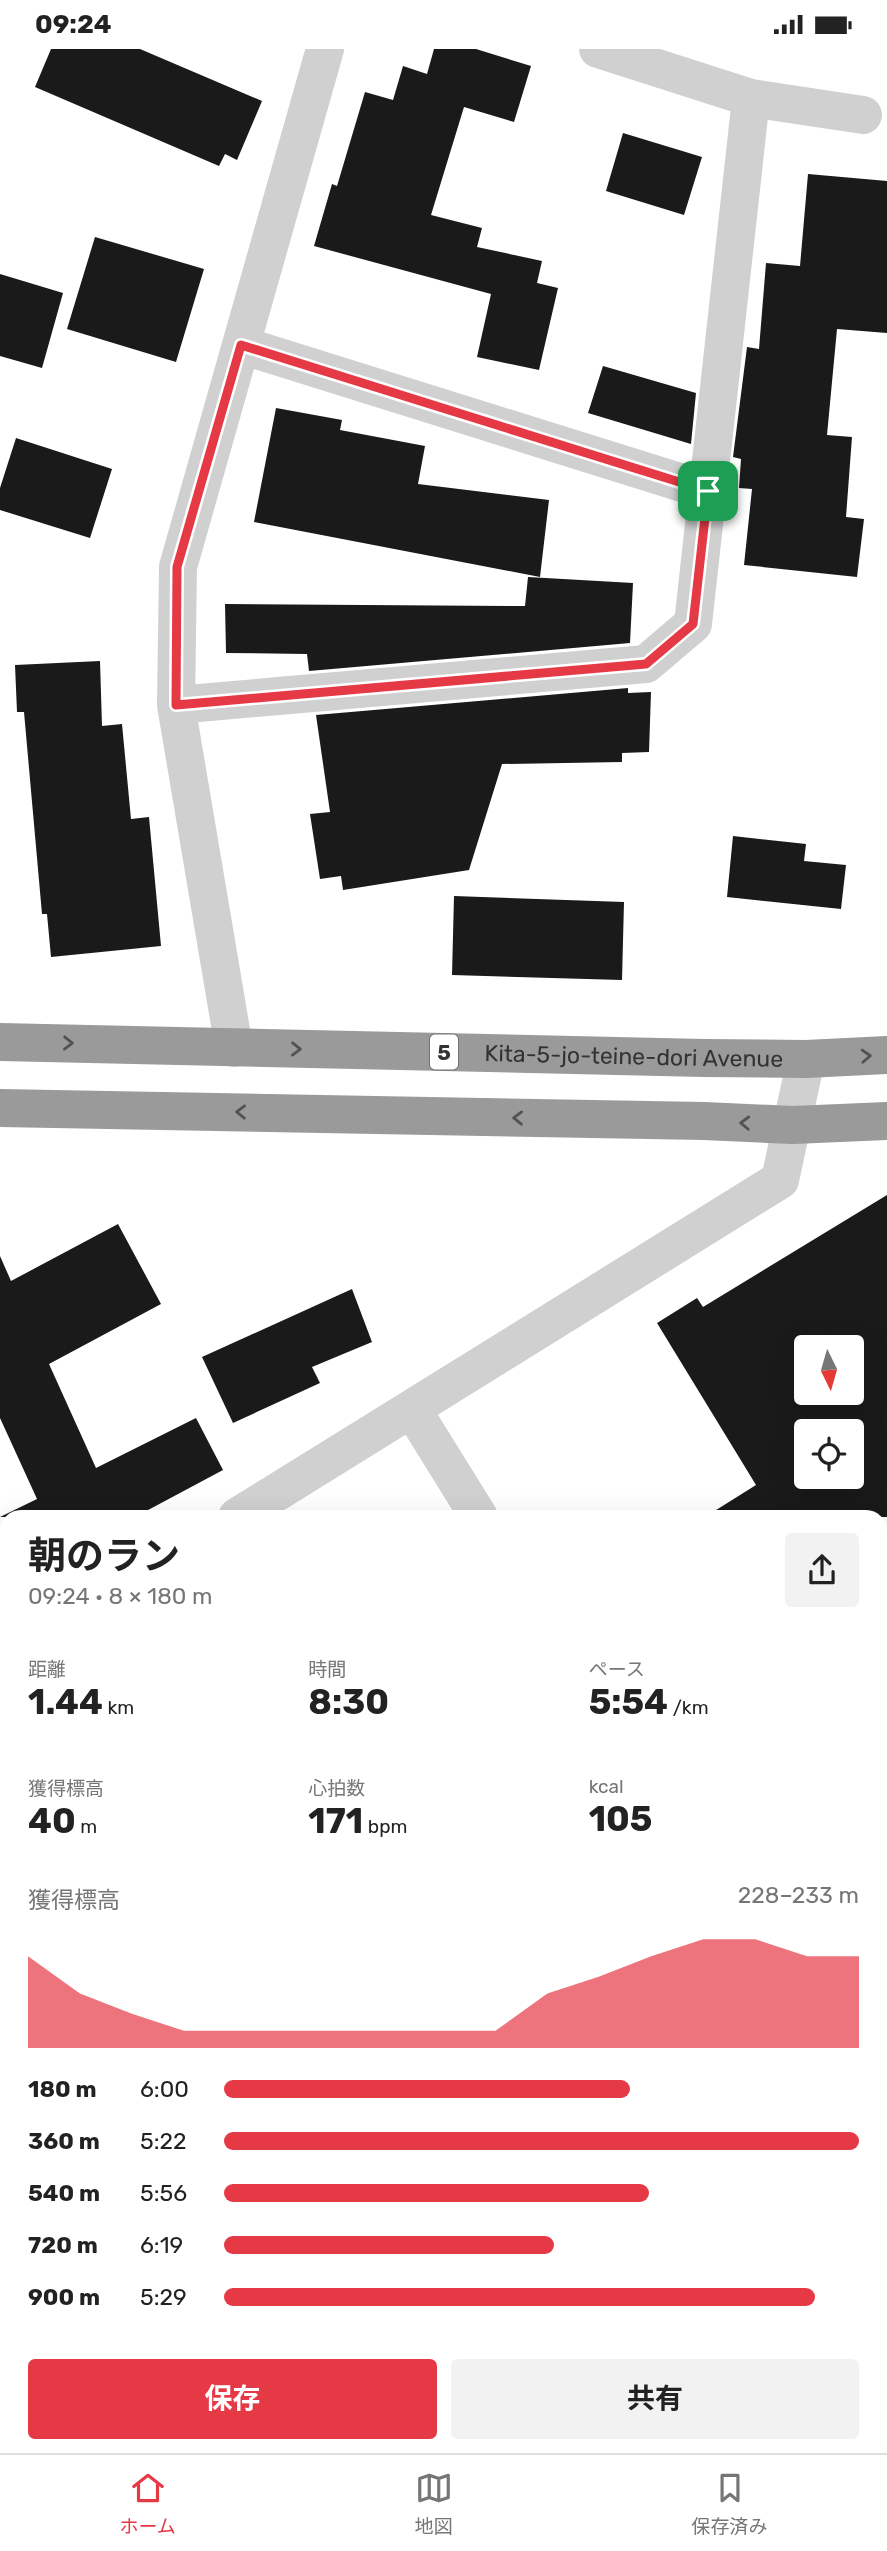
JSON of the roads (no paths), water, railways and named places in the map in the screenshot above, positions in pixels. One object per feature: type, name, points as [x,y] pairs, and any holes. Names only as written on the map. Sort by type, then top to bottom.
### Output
[{"type":"highway","name":"Kita-5-jo-teine-dori Avenue","points":[[0,1042],[806,1059],[887,1055]]},
{"type":"highway","points":[[0,1108],[793,1125],[887,1121]]},
{"type":"street","points":[[234,1048],[176,705],[177,567],[325,49]]},
{"type":"street","points":[[598,49],[751,99],[863,115]]},
{"type":"street","points":[[176,705],[646,664],[693,624],[751,99]]},
{"type":"street","points":[[241,345],[708,491]]},
{"type":"street","points":[[248,1510],[780,1180],[806,1059]]},
{"type":"street","points":[[412,1409],[475,1510]]}]
